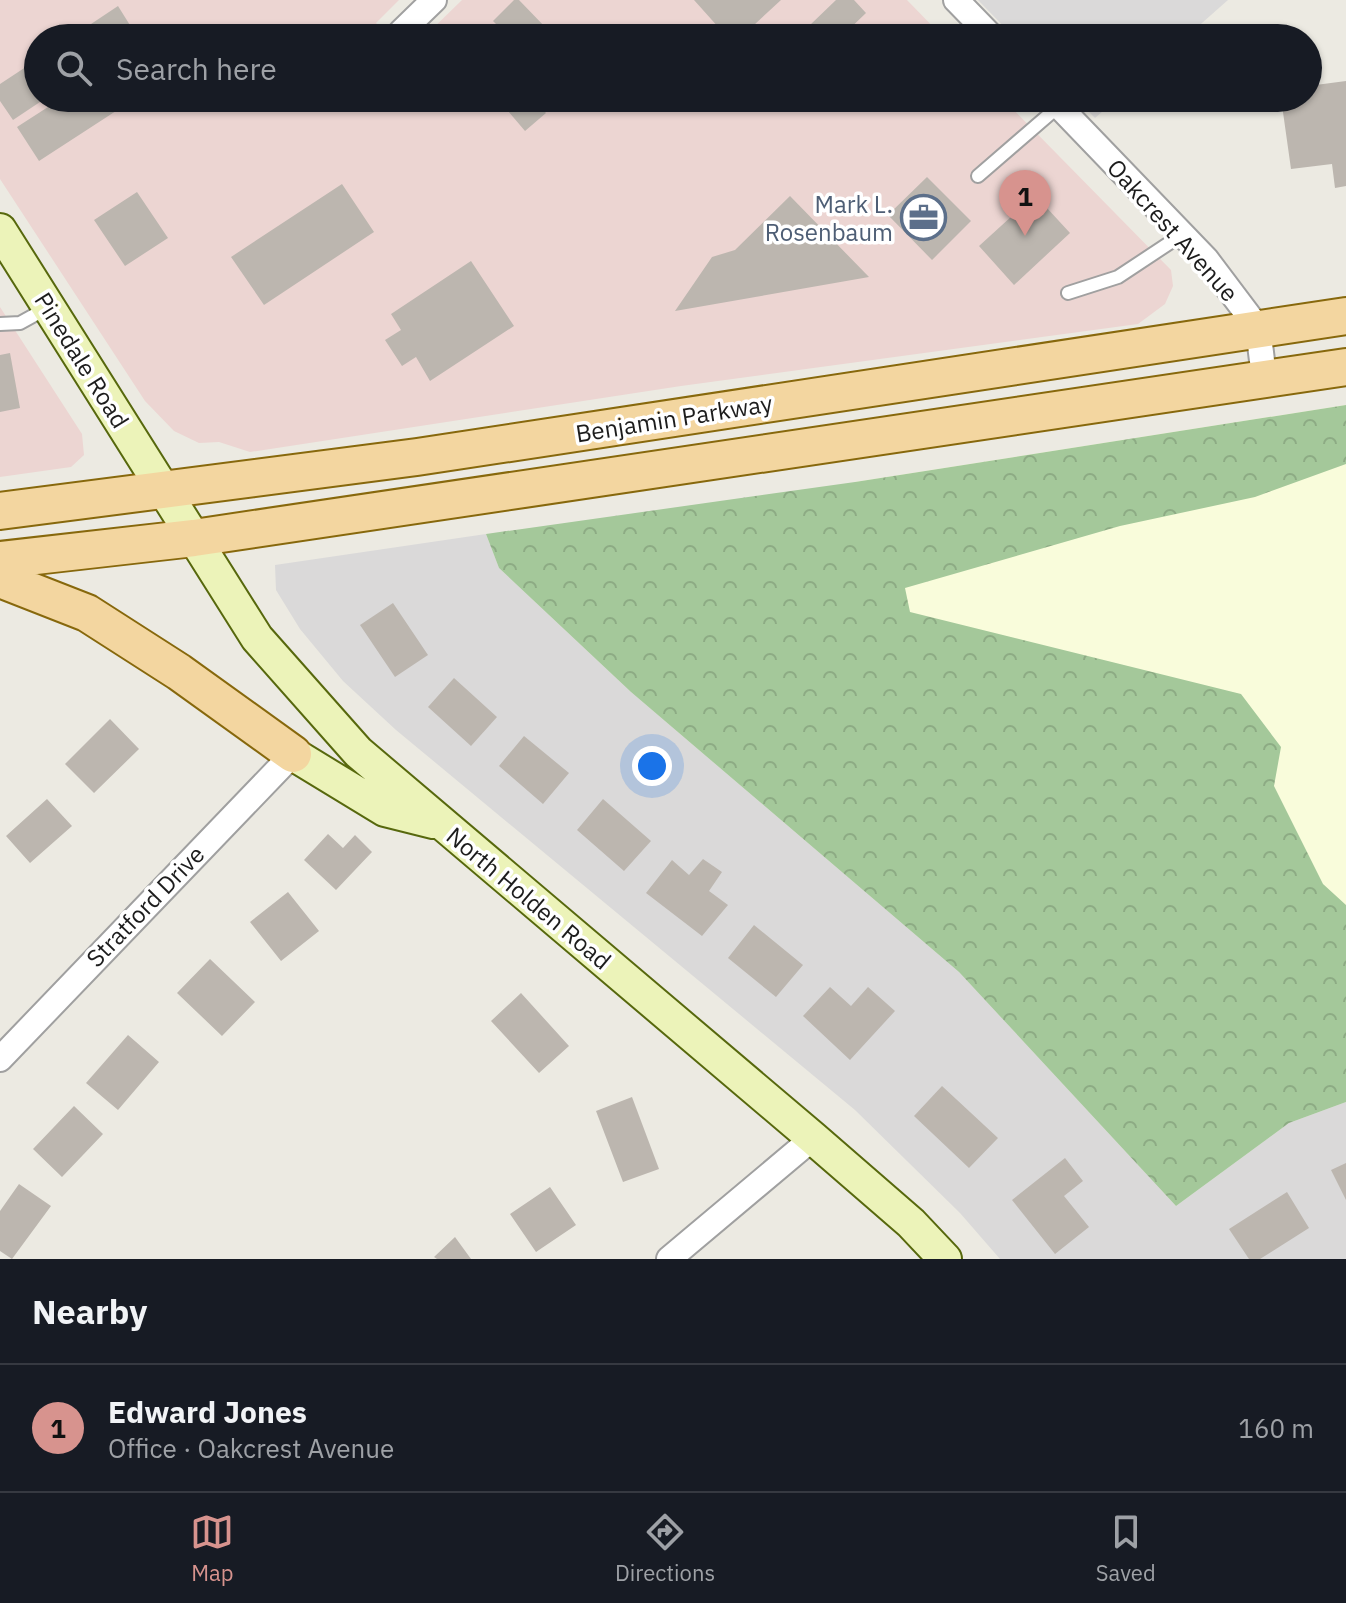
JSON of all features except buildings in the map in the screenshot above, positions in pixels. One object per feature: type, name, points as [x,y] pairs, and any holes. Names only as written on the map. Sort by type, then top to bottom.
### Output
[{"type":"main road","name":"Pinedale Road","points":[[0,230],[165,490]]},
{"type":"main road","name":"Benjamin Parkway","points":[[0,511],[432,455],[1346,316]]},
{"type":"main road","name":"Benjamin Parkway","points":[[0,560],[194,538],[1346,367]]},
{"type":"main road","name":"North Holden Road","points":[[165,490],[257,638],[309,701],[358,752],[813,1138],[911,1223],[945,1259]]},
{"type":"main road","points":[[0,579],[87,613],[179,672],[293,754],[385,810],[440,824]]},
{"type":"street","points":[[409,24],[434,0]]},
{"type":"street","points":[[956,0],[979,24]]},
{"type":"street","name":"Oakcrest Avenue","points":[[1065,112],[1183,234],[1258,328]]},
{"type":"street","points":[[1258,328],[1264,377]]},
{"type":"street","name":"Stratford Drive","points":[[0,1059],[293,754]]},
{"type":"street","points":[[669,1259],[813,1138]]},
{"type":"lane","points":[[978,176],[1045,112]]},
{"type":"lane","points":[[1068,293],[1118,277],[1183,234]]},
{"type":"lane","points":[[0,324],[20,323],[49,307]]},
{"type":"shaded area","points":[[0,0],[399,0],[377,24],[24,24],[24,112],[1016,112],[1171,270],[1173,286],[1165,304],[1138,324],[681,386],[250,452],[219,442],[199,443],[174,431],[145,401],[0,179]]},
{"type":"shaded area","points":[[462,0],[907,0],[930,24],[437,24]]},
{"type":"shaded area","points":[[978,0],[1228,0],[1201,24],[1001,24]]},
{"type":"shaded area","points":[[0,307],[82,434],[84,455],[71,467],[0,477]]},
{"type":"shaded area","points":[[1346,405],[1346,980],[878,628],[855,482]]},
{"type":"shaded area","points":[[486,534],[499,568],[631,692],[959,972],[1176,1206],[1289,1123],[1346,1102],[1346,1259],[1000,1259],[960,1213],[855,1110],[396,730],[343,681],[300,629],[276,590],[275,565]]},
{"type":"green space","points":[[1346,405],[1346,464],[1255,497],[1120,526],[905,588],[910,612],[1241,694],[1281,747],[1274,786],[1323,884],[1346,905],[1346,1102],[1289,1123],[1176,1206],[959,972],[631,692],[499,568],[486,534],[855,482]]},
{"type":"place","name":"Mark L. Rosenbaum","points":[[924,218]]},
{"type":"place","name":"Edward Jones","points":[[1025,236]]}]
